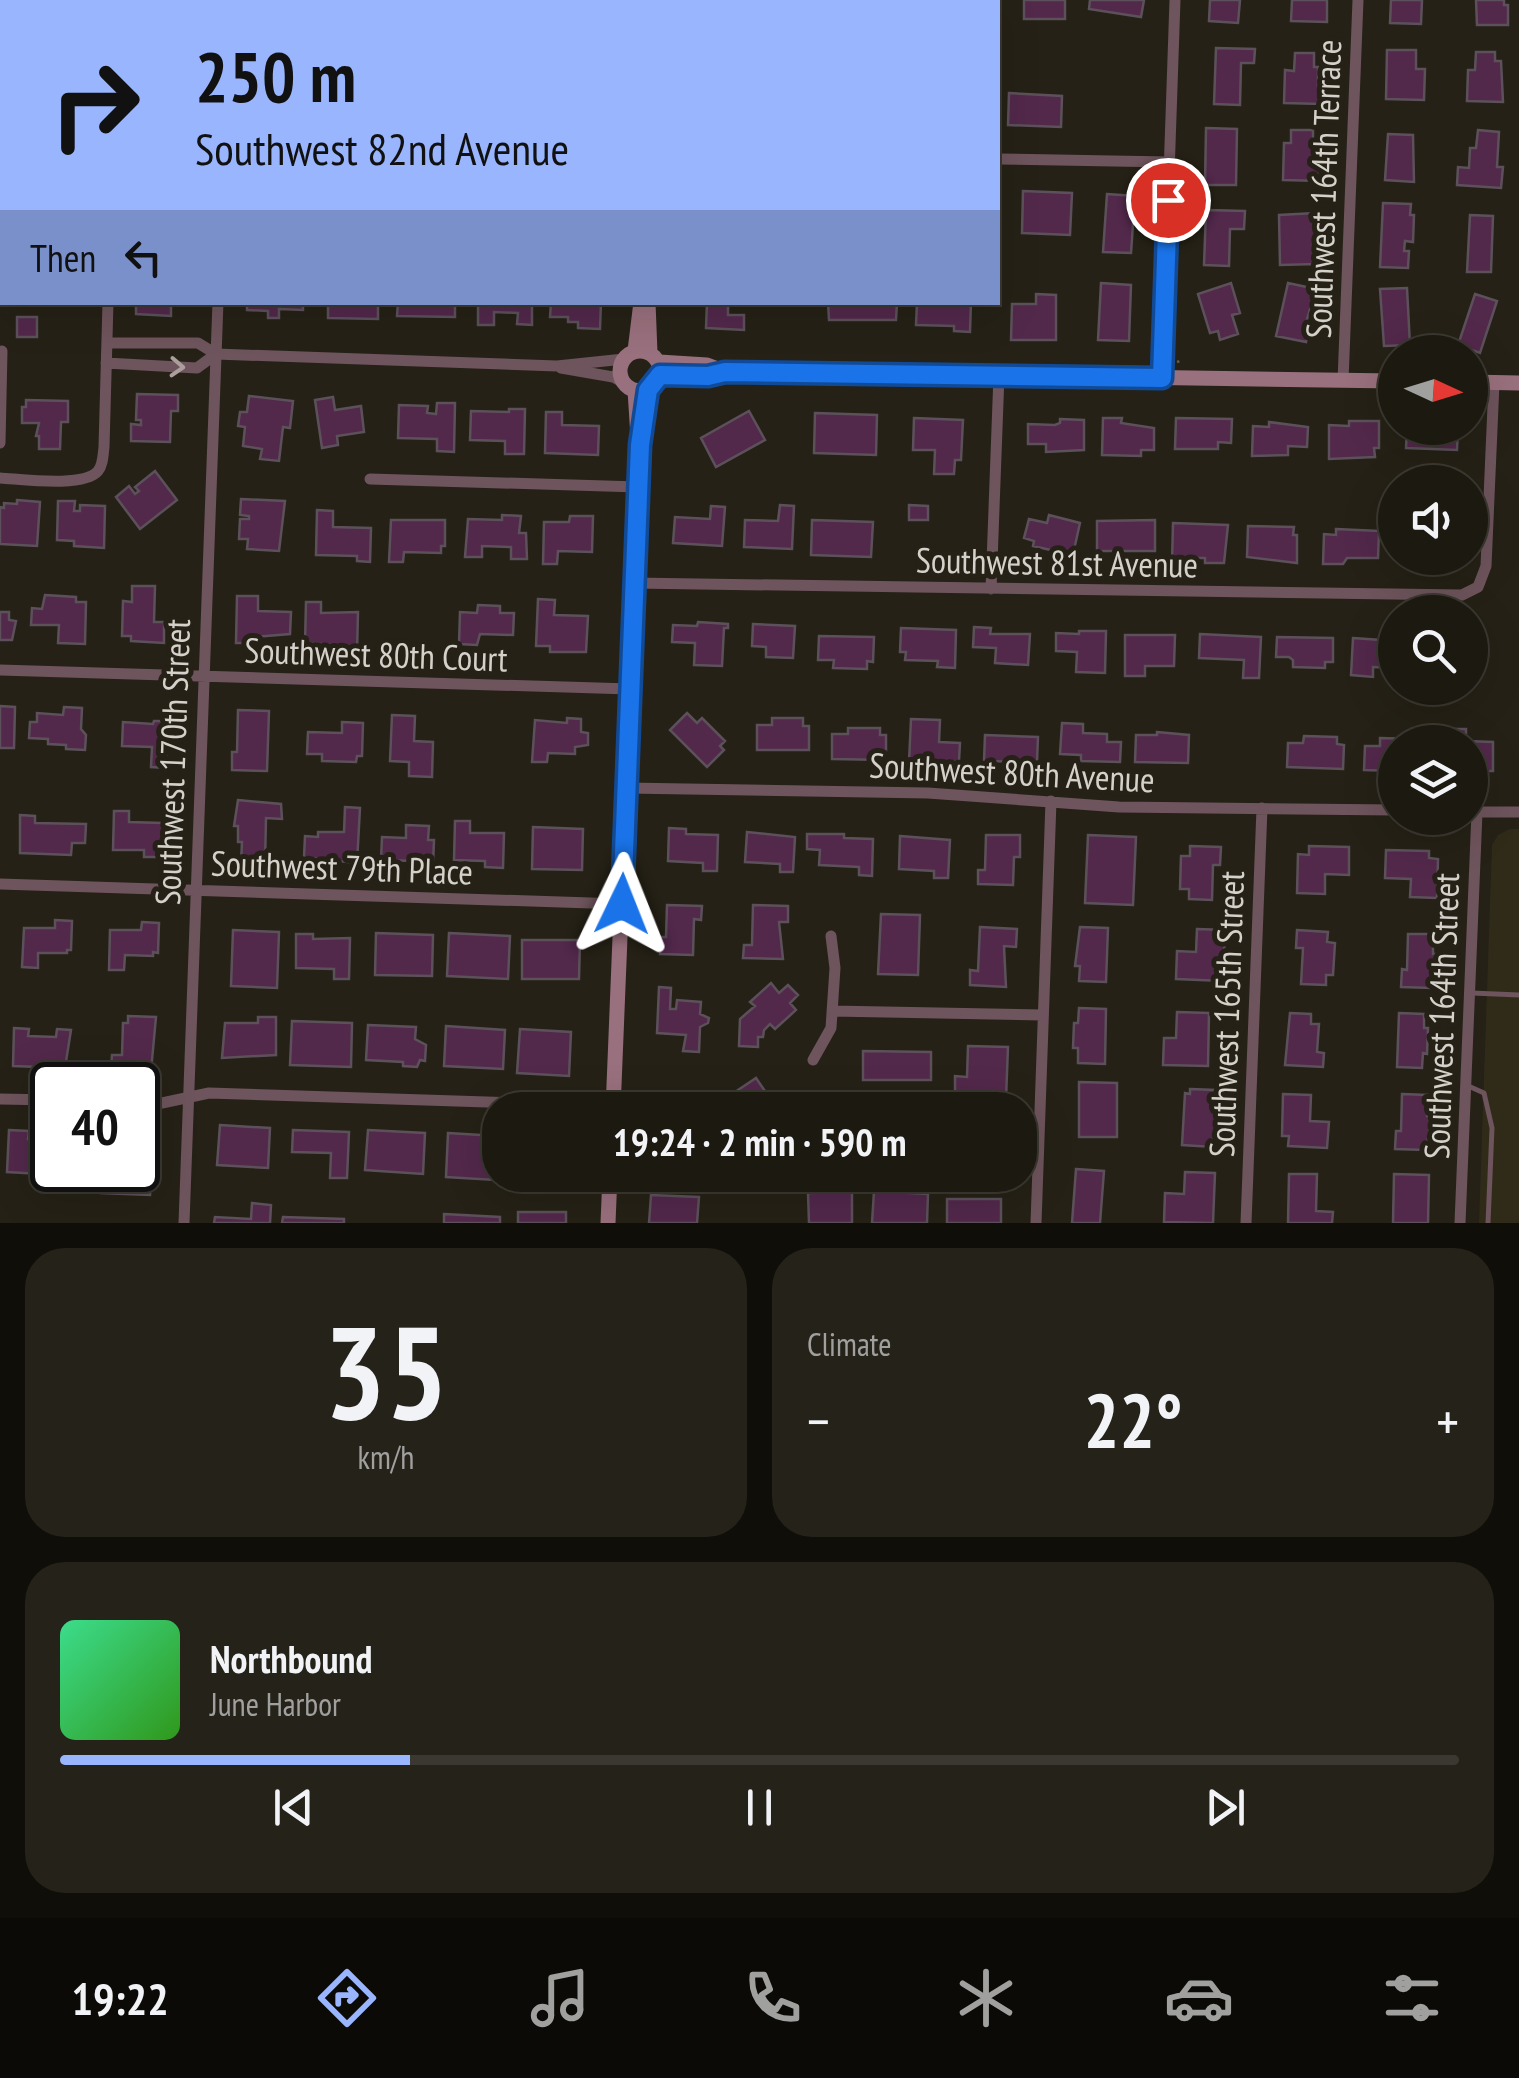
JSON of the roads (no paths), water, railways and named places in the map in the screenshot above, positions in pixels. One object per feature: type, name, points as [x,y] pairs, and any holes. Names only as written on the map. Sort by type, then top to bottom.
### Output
[{"type":"street","points":[[1162,378],[1175,0]]},
{"type":"street","name":"Southwest 164th Terrace","points":[[1343,380],[1358,0]]},
{"type":"street","points":[[1000,159],[1170,162]]},
{"type":"street","points":[[0,478],[77,480],[94,475],[102,463],[108,305]]},
{"type":"street","name":"Southwest 170th Street","points":[[184,1223],[218,305]]},
{"type":"street","points":[[614,1092],[640,445],[636,388],[645,360],[645,305]]},
{"type":"street","points":[[107,343],[198,343],[216,354],[556,366],[645,360],[708,376],[725,372],[1378,381]]},
{"type":"street","points":[[0,442],[2,351]]},
{"type":"street","points":[[106,363],[197,368],[216,354]]},
{"type":"street","points":[[636,388],[620,371],[645,360]]},
{"type":"street","points":[[556,366],[613,377],[636,388]]},
{"type":"street","points":[[991,589],[999,375]]},
{"type":"street","points":[[1488,383],[1519,383]]},
{"type":"street","name":"Southwest 81st Avenue","points":[[634,583],[1462,595],[1478,587],[1486,566],[1494,383]]},
{"type":"street","points":[[370,479],[638,487]]},
{"type":"street","name":"Southwest 80th Court","points":[[0,670],[630,689]]},
{"type":"street","name":"Southwest 80th Avenue","points":[[626,788],[928,793],[1120,806],[1378,810]]},
{"type":"street","points":[[1036,1223],[1051,801]]},
{"type":"street","name":"Southwest 165th Street","points":[[1246,1223],[1262,808]]},
{"type":"street","points":[[1488,812],[1519,812]]},
{"type":"street","name":"Southwest 164th Street","points":[[1460,1223],[1473,835]]},
{"type":"street","name":"Southwest 79th Place","points":[[0,884],[622,904]]},
{"type":"street","points":[[813,1060],[831,1028],[835,968],[831,936]]},
{"type":"street","points":[[832,1011],[1043,1015]]},
{"type":"street","points":[[160,1103],[209,1093],[482,1103]]},
{"type":"street","points":[[0,1098],[30,1099]]},
{"type":"street","points":[[608,1223],[609,1192]]},
{"type":"lane","points":[[1470,993],[1519,995]]},
{"type":"lane","points":[[1466,1085],[1484,1093],[1490,1117],[1488,1223]]}]
